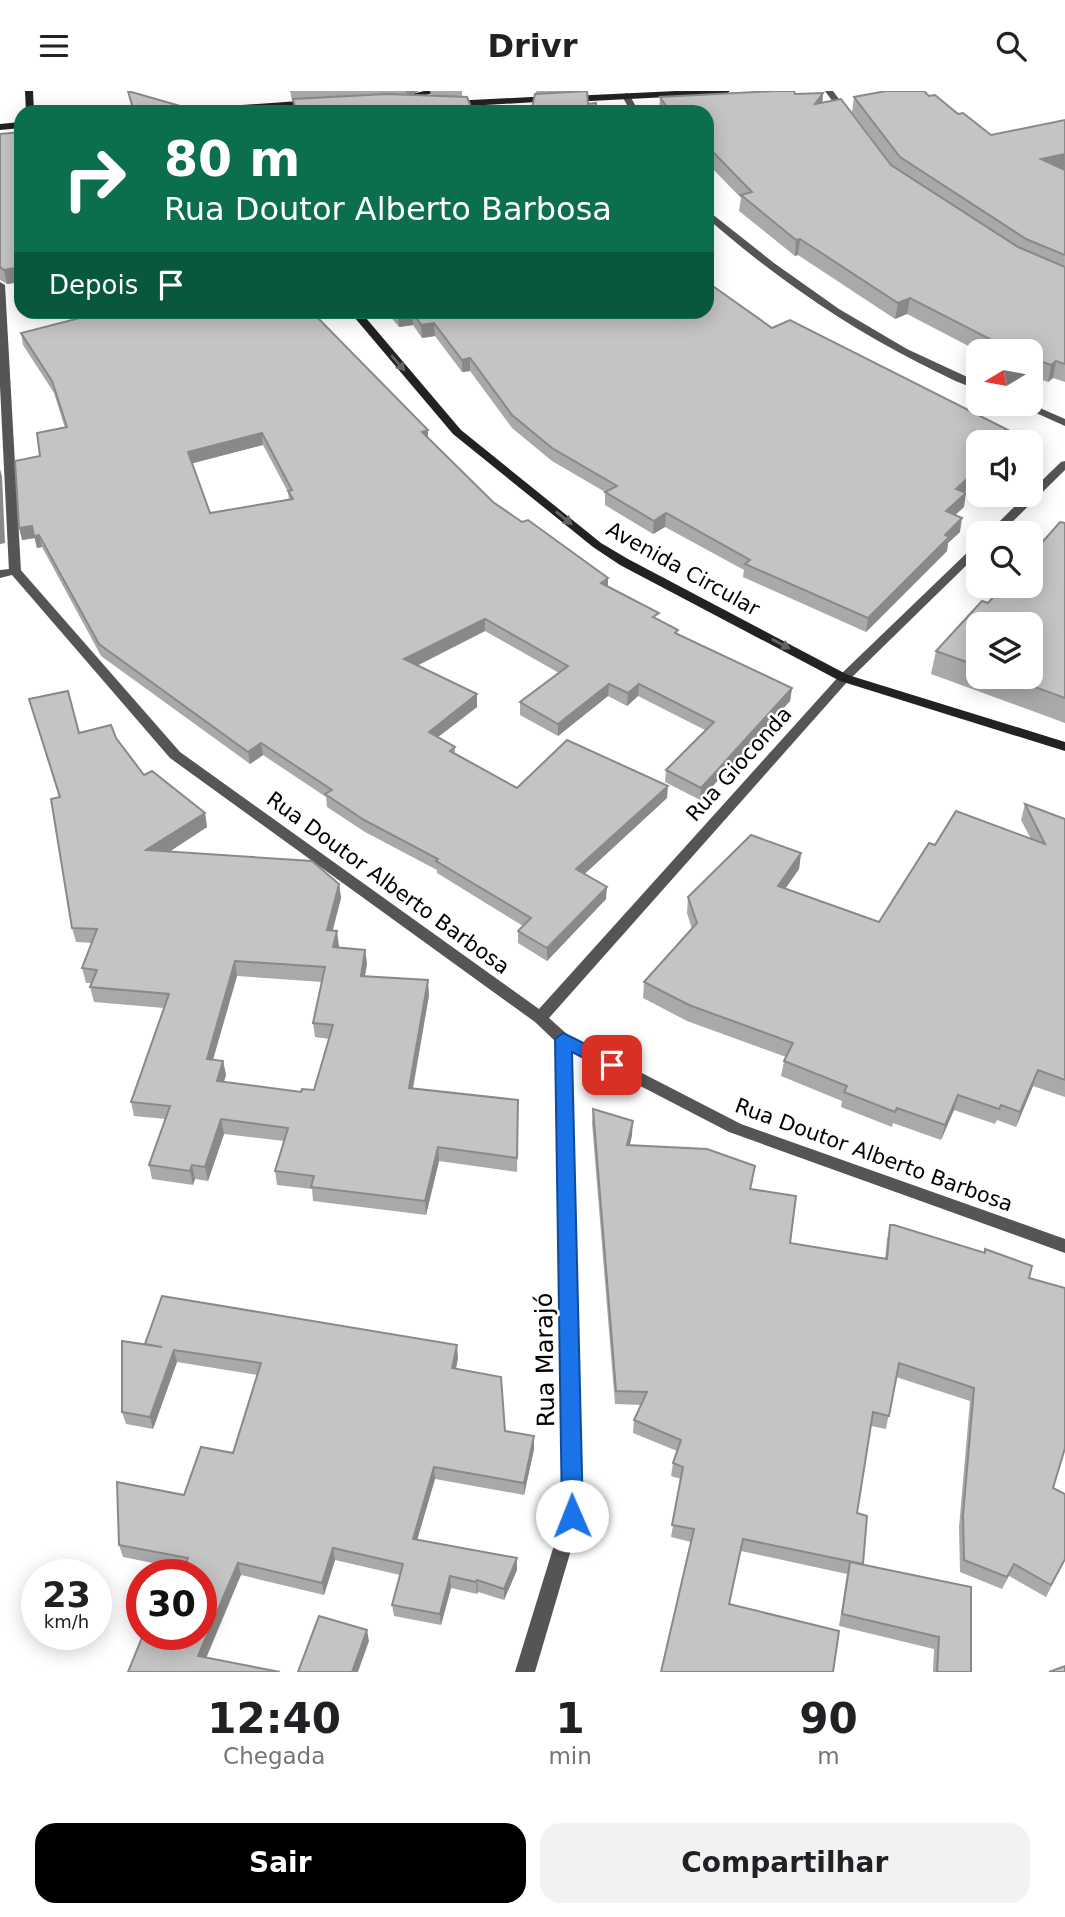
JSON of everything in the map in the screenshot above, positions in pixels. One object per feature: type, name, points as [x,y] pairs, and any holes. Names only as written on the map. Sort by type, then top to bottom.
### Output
[{"type":"street","points":[[439,91],[388,100],[452,104],[726,91]]},
{"type":"street","points":[[829,91],[853,123]]},
{"type":"street","points":[[626,96],[631,105]]},
{"type":"street","points":[[263,105],[326,103]]},
{"type":"street","points":[[714,219],[766,265],[825,307],[894,347],[966,380]]},
{"type":"street","name":"Rua Doutor Alberto Barbosa","points":[[0,285],[8,573],[175,755],[540,1018],[563,1039],[734,1128],[1065,1246]]},
{"type":"street","name":"Avenida Circular","points":[[361,319],[457,432],[597,545],[844,678],[1065,747]]},
{"type":"street","points":[[1043,414],[1065,423]]},
{"type":"street","points":[[1006,521],[1065,464]]},
{"type":"street","name":"Rua Gioconda","points":[[540,1018],[844,678],[966,560]]},
{"type":"street","name":"Rua Marajó","points":[[525,1672],[572,1516],[563,1039]]},
{"type":"building","points":[[128,91],[177,105],[132,105]]},
{"type":"building","points":[[587,91],[588,104],[596,105],[533,105],[535,94]]},
{"type":"building","points":[[775,91],[794,91],[795,94],[823,93],[815,104],[841,99],[891,165],[1018,247],[1065,267],[1065,364],[1056,361],[1051,365],[1043,362],[1043,339],[990,339],[910,298],[898,303],[800,239],[796,240],[741,195],[752,192],[714,153],[714,105],[665,105],[660,97]]},
{"type":"building","points":[[886,91],[924,91],[929,96],[935,95],[991,135],[1065,120],[1065,154],[1041,159],[1065,170],[1065,255],[1026,239],[900,157],[854,97]]},
{"type":"building","points":[[387,94],[467,97],[470,105],[294,105],[293,99]]},
{"type":"building","points":[[14,133],[14,268],[4,270],[0,267],[0,134]]},
{"type":"building","points":[[714,287],[772,328],[790,320],[966,409],[966,417],[982,417],[1008,430],[966,430],[966,480],[956,489],[966,493],[946,511],[962,518],[945,535],[949,537],[868,618],[745,564],[750,560],[666,513],[654,521],[605,492],[617,486],[552,448],[512,415],[470,358],[462,360],[434,323],[421,325],[417,319],[714,319]]},
{"type":"building","points":[[76,319],[319,319],[428,430],[422,432],[493,502],[522,522],[528,520],[608,578],[601,583],[659,613],[653,617],[678,630],[675,633],[792,688],[701,788],[666,770],[714,722],[639,684],[628,693],[609,684],[558,724],[520,702],[568,666],[485,619],[404,659],[477,694],[429,732],[455,747],[450,751],[517,788],[567,740],[668,786],[576,869],[607,887],[547,948],[518,931],[531,918],[436,861],[438,859],[364,820],[325,794],[332,790],[261,743],[248,752],[99,644],[39,535],[34,536],[32,526],[19,528],[15,461],[40,456],[37,433],[67,427],[52,381],[21,333]],"holes":[[[262,433],[292,490],[288,491],[293,499],[210,513],[188,452]]]},
{"type":"building","points":[[1060,522],[1065,523],[1065,698],[1041,689],[1043,689],[1043,612],[972,612],[982,601],[988,603],[992,598],[1043,598],[1043,541]]},
{"type":"building","points":[[966,618],[966,662],[936,651]]},
{"type":"building","points":[[68,691],[79,733],[111,725],[116,738],[144,775],[152,771],[205,813],[146,850],[312,861],[339,884],[327,930],[337,931],[333,947],[365,950],[361,976],[428,980],[409,1088],[518,1100],[517,1158],[438,1147],[425,1201],[311,1187],[314,1176],[275,1171],[288,1128],[221,1119],[205,1167],[192,1165],[190,1171],[149,1165],[170,1106],[131,1102],[169,994],[90,987],[97,970],[82,968],[97,929],[72,928],[51,799],[60,797],[29,699]],"holes":[[[235,961],[325,967],[313,1023],[333,1025],[314,1090],[302,1089],[301,1092],[217,1081],[223,1061],[207,1059]]]},
{"type":"building","points":[[1025,804],[1065,819],[1065,1080],[1038,1070],[1020,1112],[1001,1105],[999,1109],[958,1095],[945,1125],[897,1108],[895,1112],[844,1092],[847,1086],[784,1061],[793,1043],[689,1005],[644,982],[697,923],[688,897],[751,835],[801,853],[778,886],[879,922],[929,843],[935,845],[956,811],[1045,844]]},
{"type":"building","points":[[593,1109],[633,1121],[627,1145],[707,1149],[755,1166],[750,1189],[796,1196],[790,1243],[887,1259],[890,1225],[894,1225],[985,1253],[985,1249],[1032,1266],[1029,1278],[1065,1288],[1065,1448],[1053,1488],[1065,1494],[1065,1559],[1051,1585],[1014,1564],[1007,1577],[964,1560],[963,1515],[974,1388],[899,1363],[889,1416],[873,1412],[857,1513],[867,1516],[863,1564],[743,1539],[729,1604],[839,1631],[833,1672],[661,1672],[694,1529],[672,1525],[683,1467],[673,1463],[681,1440],[634,1420],[647,1392],[616,1391]]},
{"type":"building","points":[[162,1296],[457,1345],[452,1368],[501,1377],[505,1431],[534,1436],[524,1483],[434,1467],[413,1539],[517,1558],[504,1589],[477,1580],[476,1582],[450,1576],[440,1614],[392,1605],[403,1564],[333,1548],[322,1583],[238,1563],[217,1612],[217,1559],[188,1559],[119,1545],[117,1482],[184,1495],[201,1447],[233,1453],[261,1363],[174,1350],[150,1417],[122,1412],[122,1341],[162,1347],[145,1344]]},
{"type":"building","points":[[850,1562],[971,1587],[971,1672],[937,1672],[939,1637],[842,1614]]},
{"type":"building","points":[[319,1616],[367,1630],[352,1672],[298,1672]]},
{"type":"building","points":[[137,1650],[201,1650],[198,1656],[280,1672],[128,1672]]},
{"type":"building","points":[[1065,1666],[1065,1672],[1049,1672]]},
{"type":"route","points":[[572,1516],[563,1039],[612,1065]]}]
